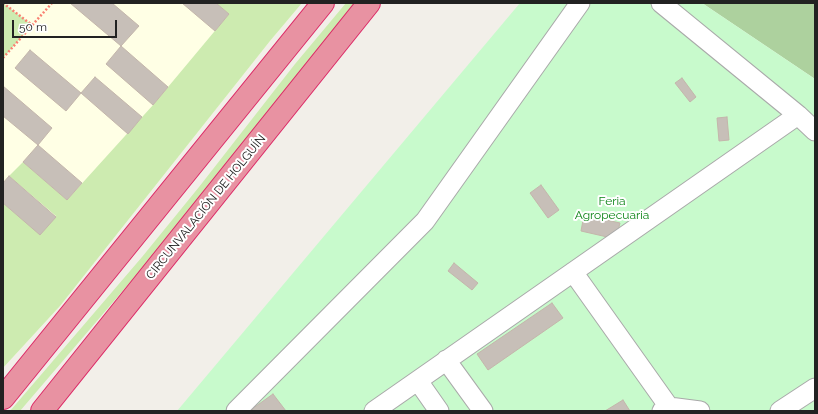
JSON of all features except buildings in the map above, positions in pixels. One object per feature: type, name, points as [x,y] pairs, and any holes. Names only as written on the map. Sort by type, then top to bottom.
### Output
[{"type":"highway","points":[[3,398],[323,3]]},
{"type":"highway","name":"CIRCUNVALACIÓN DE HOLGUÍN","points":[[42,411],[369,3]]},
{"type":"street","points":[[236,411],[425,221],[580,3]]},
{"type":"street","points":[[662,3],[798,115],[815,131]]},
{"type":"street","points":[[374,411],[798,115]]},
{"type":"street","points":[[573,272],[665,409],[700,411]]},
{"type":"street","points":[[446,360],[483,411]]},
{"type":"street","points":[[418,381],[439,411]]},
{"type":"street","points":[[780,411],[815,388]]},
{"type":"path","points":[[3,3],[32,25]]},
{"type":"path","points":[[3,58],[52,3]]},
{"type":"shaded area","points":[[3,3],[302,3],[270,41],[60,306],[3,368]]},
{"type":"green space","points":[[3,3],[32,25],[3,58]]},
{"type":"green space","points":[[216,3],[302,3],[270,41],[60,306],[3,368],[3,203],[40,234],[56,216],[9,176],[23,162],[67,200],[153,105],[229,14]]},
{"type":"green space","points":[[346,3],[359,3],[179,225],[20,411],[10,411],[142,257],[295,64]]},
{"type":"green space","name":"Feria Agropecuaria","points":[[520,3],[702,3],[815,79],[815,411],[177,411]]},
{"type":"green space","points":[[702,3],[815,3],[815,79]]}]
